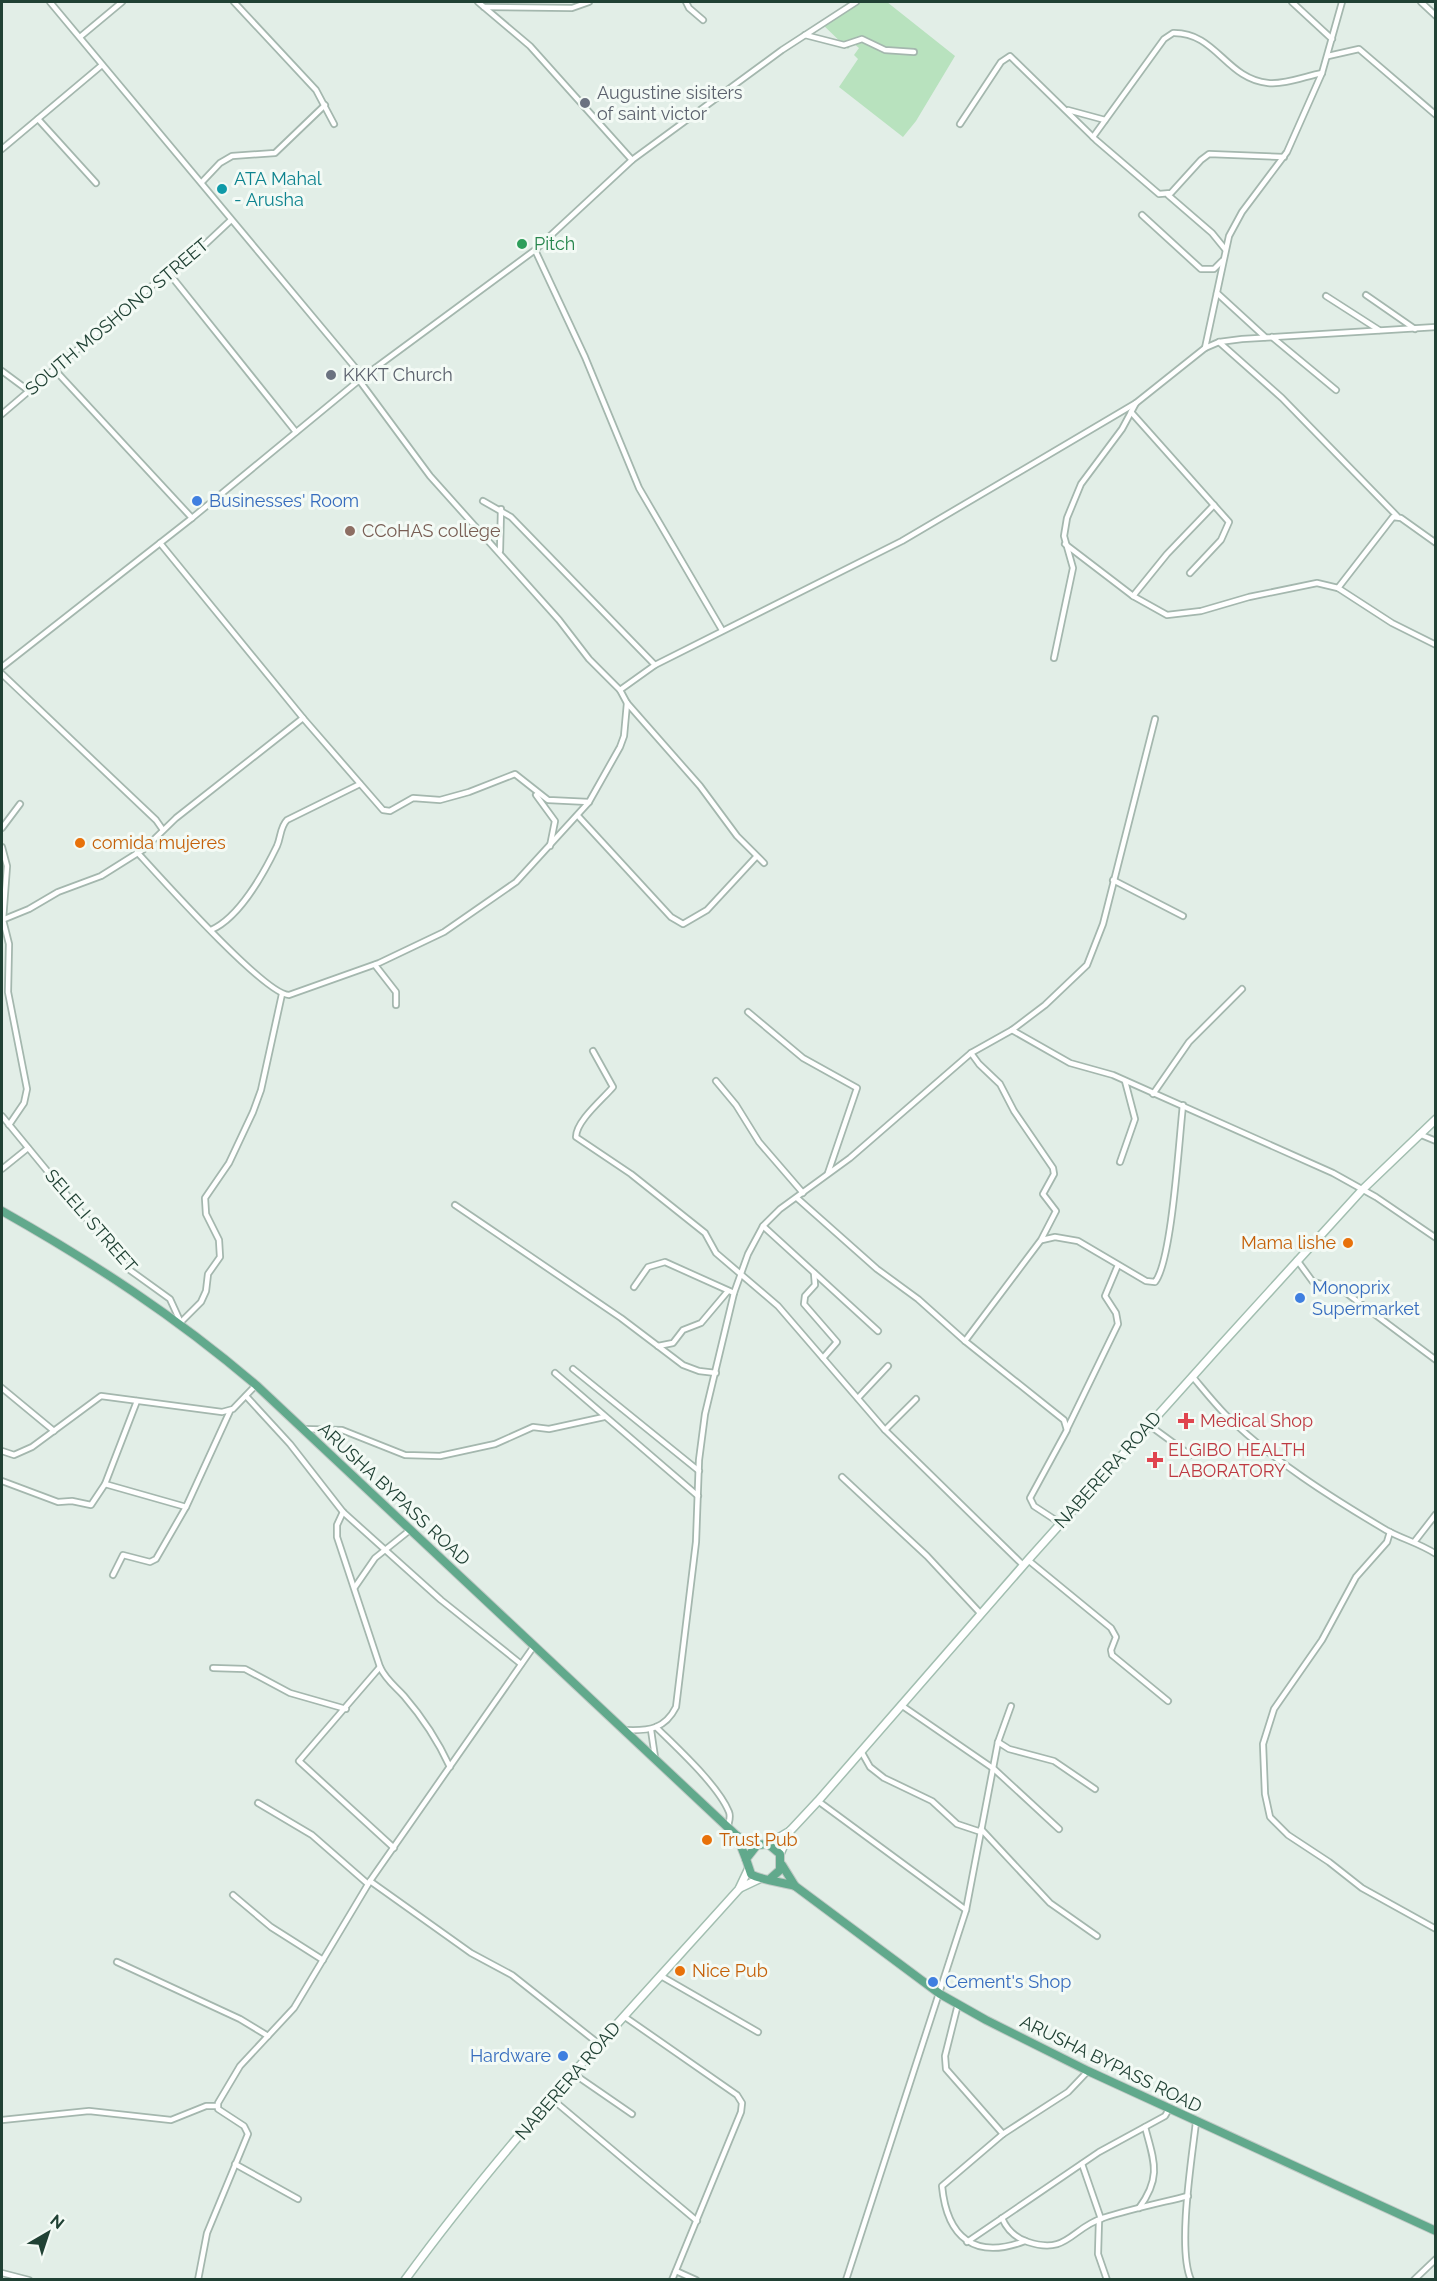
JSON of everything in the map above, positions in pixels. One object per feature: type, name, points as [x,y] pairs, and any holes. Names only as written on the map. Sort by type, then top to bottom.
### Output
[{"type":"main road","name":"ARUSHA BYPASS ROAD","points":[[2,1211],[103,1271],[181,1323],[256,1385],[728,1826],[737,1836],[748,1870]]},
{"type":"main road","name":"ARUSHA BYPASS ROAD","points":[[737,1836],[757,1845],[768,1844]]},
{"type":"main road","points":[[768,1844],[780,1854]]},
{"type":"main road","points":[[746,1859],[757,1845]]},
{"type":"main road","name":"ARUSHA BYPASS ROAD","points":[[780,1854],[782,1865],[795,1886]]},
{"type":"main road","points":[[771,1878],[782,1865]]},
{"type":"main road","points":[[748,1870],[759,1879]]},
{"type":"main road","name":"ARUSHA BYPASS ROAD","points":[[759,1879],[771,1878],[795,1886],[940,1994],[1088,2071],[1436,2231]]},
{"type":"street","points":[[50,2],[202,182],[361,378],[430,476],[559,620],[589,659],[620,690],[627,703],[700,786],[756,857],[764,863]]},
{"type":"street","points":[[80,37],[122,2]]},
{"type":"street","points":[[234,2],[316,90],[334,124]]},
{"type":"street","points":[[478,2],[530,46],[632,160]]},
{"type":"street","points":[[484,7],[572,8],[589,2]]},
{"type":"street","points":[[686,2],[694,14],[704,20]]},
{"type":"street","points":[[2,667],[192,518],[361,378],[535,250],[632,160],[805,35],[856,2]]},
{"type":"street","points":[[1292,2],[1332,39]]},
{"type":"street","points":[[1205,348],[1225,249],[1242,212],[1284,157],[1322,73],[1342,2]]},
{"type":"street","points":[[1421,2],[1436,16]]},
{"type":"street","points":[[1094,137],[1164,39],[1173,33],[1207,42],[1237,73],[1269,83],[1322,73]]},
{"type":"street","points":[[805,35],[844,45],[862,39],[885,50],[914,52]]},
{"type":"street","points":[[1328,56],[1359,49],[1436,115]]},
{"type":"street","points":[[960,124],[1007,56],[1014,59],[1152,190],[1168,195],[1212,233],[1225,249]]},
{"type":"street","points":[[2,149],[102,65]]},
{"type":"street","points":[[202,182],[220,163],[232,156],[275,153],[325,105]]},
{"type":"street","points":[[1068,110],[1106,120]]},
{"type":"street","points":[[38,119],[96,183]]},
{"type":"street","points":[[1168,195],[1209,154],[1284,157]]},
{"type":"street","points":[[1142,215],[1201,269],[1214,269],[1222,261]]},
{"type":"street","name":"SOUTH MOSHONO STREET","points":[[2,414],[168,272],[198,251],[231,219]]},
{"type":"street","points":[[535,250],[585,357],[639,488],[722,630]]},
{"type":"street","points":[[168,272],[296,432]]},
{"type":"street","points":[[1217,293],[1265,338]]},
{"type":"street","points":[[1326,296],[1380,331]]},
{"type":"street","points":[[1366,296],[1415,329]]},
{"type":"street","points":[[620,690],[655,665],[902,541],[1136,403],[1205,348],[1219,342],[1272,337],[1436,327]]},
{"type":"street","points":[[1272,337],[1336,390]]},
{"type":"street","points":[[1219,342],[1282,398],[1397,516],[1436,543]]},
{"type":"street","points":[[54,369],[192,518]]},
{"type":"street","points":[[2,371],[29,391]]},
{"type":"street","points":[[1054,657],[1073,568],[1065,544],[1067,518],[1078,490],[1110,448],[1136,403]]},
{"type":"street","points":[[1131,412],[1228,520],[1228,529],[1221,540],[1190,573]]},
{"type":"street","points":[[483,501],[501,509],[617,623],[655,665]]},
{"type":"street","points":[[1133,596],[1167,554],[1214,505]]},
{"type":"street","points":[[500,553],[501,509]]},
{"type":"street","points":[[1338,588],[1387,521],[1397,516]]},
{"type":"street","points":[[160,543],[303,718],[383,810],[388,812],[407,800],[440,800],[469,792],[510,774],[519,776],[553,817],[550,848]]},
{"type":"street","points":[[1065,544],[1133,596],[1158,611],[1174,616],[1305,584],[1328,584],[1392,623],[1436,645]]},
{"type":"street","points":[[2,674],[156,819],[163,830]]},
{"type":"street","points":[[137,852],[211,930],[282,994],[289,995],[375,965],[458,925],[516,882],[579,817],[589,802],[620,747],[624,736],[627,703]]},
{"type":"street","points":[[2,920],[29,909],[58,892],[101,876],[137,852],[303,718]]},
{"type":"street","points":[[627,1730],[653,1729],[669,1718],[677,1702],[696,1542],[699,1471],[705,1414],[716,1373],[731,1292],[764,1226],[780,1209],[826,1176],[971,1053],[1012,1030],[1045,1005],[1086,965],[1103,924],[1155,719]]},
{"type":"street","points":[[211,930],[225,923],[255,886],[277,846],[287,820],[360,784]]},
{"type":"street","points":[[532,790],[548,800],[589,802]]},
{"type":"street","points":[[2,828],[20,804]]},
{"type":"street","points":[[579,817],[670,917],[683,924],[706,910],[756,857]]},
{"type":"street","points":[[2,847],[8,880],[2,920],[9,944],[8,992],[27,1089],[24,1103],[9,1125]]},
{"type":"street","points":[[1113,880],[1182,916]]},
{"type":"street","points":[[375,965],[396,992],[396,1005]]},
{"type":"street","points":[[1153,1094],[1190,1042],[1242,989]]},
{"type":"street","points":[[181,1323],[201,1302],[206,1291],[208,1274],[220,1257],[219,1240],[206,1214],[205,1198],[229,1163],[253,1112],[261,1090],[282,994]]},
{"type":"street","points":[[748,1012],[803,1058],[857,1088],[826,1176]]},
{"type":"street","points":[[1012,1030],[1070,1063],[1125,1081],[1183,1105],[1210,1121],[1333,1173],[1436,1238]]},
{"type":"street","points":[[593,1051],[613,1087],[592,1109],[576,1131],[576,1137],[682,1213],[705,1233],[713,1249],[778,1306],[885,1430],[1025,1562],[1111,1628],[1116,1637],[1111,1650],[1112,1655],[1168,1701]]},
{"type":"street","points":[[965,1341],[1041,1240],[1056,1210],[1043,1194],[1054,1174],[1053,1168],[1014,1111],[1000,1084],[979,1065],[971,1053]]},
{"type":"street","points":[[716,1081],[736,1105],[759,1142],[804,1193]]},
{"type":"street","points":[[1120,1162],[1135,1119],[1125,1081]]},
{"type":"street","points":[[1041,1240],[1054,1237],[1078,1241],[1150,1283],[1155,1282],[1159,1277],[1169,1234],[1183,1105]]},
{"type":"street","name":"SELELI STREET","points":[[2,1116],[127,1268],[170,1299],[181,1323]]},
{"type":"street","name":"NABERERA ROAD","points":[[768,1844],[790,1831],[818,1801],[1025,1562],[1297,1260],[1362,1190],[1436,1119]]},
{"type":"street","points":[[1419,1134],[1436,1141]]},
{"type":"street","points":[[2,1169],[28,1148]]},
{"type":"street","points":[[797,1198],[965,1341],[1064,1420],[1067,1429]]},
{"type":"street","points":[[455,1205],[690,1368],[716,1373]]},
{"type":"street","points":[[764,1226],[878,1331]]},
{"type":"street","points":[[1297,1260],[1313,1282],[1341,1289],[1436,1360]]},
{"type":"street","points":[[634,1287],[648,1267],[665,1262],[731,1292]]},
{"type":"street","points":[[1060,1523],[1032,1504],[1030,1498],[1067,1429],[1118,1324],[1116,1313],[1105,1296],[1118,1265]]},
{"type":"street","points":[[814,1273],[815,1285],[806,1296],[804,1304],[837,1342],[823,1358]]},
{"type":"street","points":[[658,1346],[673,1343],[683,1330],[701,1323],[731,1292]]},
{"type":"street","points":[[858,1398],[888,1366]]},
{"type":"street","points":[[573,1369],[699,1471]]},
{"type":"street","points":[[555,1373],[698,1496]]},
{"type":"street","points":[[1192,1376],[1225,1414],[1273,1454],[1345,1505],[1390,1532],[1415,1541],[1436,1554]]},
{"type":"street","points":[[113,1575],[123,1555],[154,1561],[186,1507],[230,1410],[256,1385]]},
{"type":"street","points":[[2,1388],[54,1431]]},
{"type":"street","points":[[2,1451],[14,1455],[32,1447],[101,1396],[201,1411],[230,1410]]},
{"type":"street","points":[[246,1396],[290,1444],[343,1512],[441,1600],[521,1664]]},
{"type":"street","points":[[885,1430],[916,1399]]},
{"type":"street","points":[[2,1481],[58,1502],[72,1501],[88,1506],[94,1503],[105,1485],[137,1401]]},
{"type":"street","points":[[303,1429],[353,1432],[405,1455],[440,1456],[495,1444],[533,1427],[549,1429],[604,1417]]},
{"type":"street","points":[[1149,1425],[1190,1455]]},
{"type":"street","points":[[842,1478],[927,1556],[981,1614]]},
{"type":"street","points":[[105,1485],[186,1507]]},
{"type":"street","points":[[343,1512],[337,1525],[337,1537],[380,1667],[388,1681],[404,1696],[431,1732],[450,1767]]},
{"type":"street","points":[[1415,1541],[1436,1515]]},
{"type":"street","points":[[355,1587],[375,1558],[410,1530]]},
{"type":"street","points":[[1390,1532],[1387,1542],[1356,1577],[1322,1640],[1274,1709],[1263,1744],[1265,1794],[1270,1817],[1288,1835],[1329,1862],[1362,1888],[1436,1929]]},
{"type":"street","points":[[217,2106],[237,2070],[291,2012],[369,1883],[534,1646]]},
{"type":"street","points":[[380,1667],[299,1762],[394,1848]]},
{"type":"street","points":[[213,1668],[245,1669],[290,1693],[346,1709]]},
{"type":"street","points":[[901,1705],[994,1769],[1059,1829]]},
{"type":"street","points":[[846,2280],[966,1910],[998,1742],[1011,1706]]},
{"type":"street","points":[[653,1729],[655,1758]]},
{"type":"street","points":[[653,1729],[710,1785],[730,1813],[728,1826]]},
{"type":"street","points":[[998,1742],[1009,1749],[1054,1761],[1095,1789]]},
{"type":"street","points":[[861,1751],[870,1767],[884,1778],[932,1800],[957,1824],[981,1831],[1050,1903],[1097,1936]]},
{"type":"street","points":[[818,1801],[966,1910]]},
{"type":"street","points":[[258,1803],[312,1835],[369,1883],[471,1953],[512,1975],[599,2044]]},
{"type":"street","name":"NABERERA ROAD","points":[[780,1854],[790,1831]]},
{"type":"street","name":"NABERERA ROAD","points":[[405,2280],[441,2230],[552,2099],[739,1889],[748,1870]]},
{"type":"street","name":"NABERERA ROAD","points":[[739,1889],[759,1879]]},
{"type":"street","points":[[233,1895],[280,1933],[323,1960]]},
{"type":"street","points":[[117,1962],[240,2019],[268,2036]]},
{"type":"street","points":[[661,1976],[758,2032]]},
{"type":"street","points":[[958,2003],[945,2056],[946,2069],[1003,2134]]},
{"type":"street","points":[[625,2017],[737,2096],[742,2103],[741,2112],[672,2280]]},
{"type":"street","points":[[1025,2241],[995,2250],[982,2249],[967,2242],[950,2215],[942,2186],[1003,2134],[1054,2102],[1088,2071]]},
{"type":"street","points":[[574,2074],[632,2114]]},
{"type":"street","points":[[552,2099],[697,2221]]},
{"type":"street","points":[[2,2120],[89,2112],[171,2120],[206,2106],[217,2106],[247,2130],[247,2136],[207,2233],[198,2280]]},
{"type":"street","points":[[967,2242],[1082,2164],[1165,2116],[1169,2109]]},
{"type":"street","points":[[1191,2280],[1186,2262],[1188,2196],[1197,2121]]},
{"type":"street","points":[[1138,2209],[1149,2195],[1155,2175],[1145,2127]]},
{"type":"street","points":[[235,2164],[298,2199]]},
{"type":"street","points":[[1082,2164],[1100,2219],[1098,2254],[1107,2280]]},
{"type":"street","points":[[1002,2218],[1011,2232],[1025,2241],[1050,2247],[1070,2240],[1100,2219],[1188,2196]]},
{"type":"street","points":[[1413,2280],[1436,2259]]},
{"type":"street","points":[[676,2271],[696,2280]]},
{"type":"street","points":[[2,2273],[29,2280]]},
{"type":"green space","points":[[850,2],[887,2],[955,56],[916,121],[903,137],[839,87],[858,59],[854,55],[859,48],[853,43],[848,49],[820,22]]},
{"type":"place","name":"Augustine sisiters of saint victor","points":[[585,103]]},
{"type":"place","name":"ATA Mahal - Arusha","points":[[222,189]]},
{"type":"place","name":"Pitch","points":[[522,244]]},
{"type":"place","name":"KKKT Church","points":[[331,375]]},
{"type":"place","name":"Businesses' Room","points":[[197,501]]},
{"type":"place","name":"CCoHAS college","points":[[350,531]]},
{"type":"place","name":"comida mujeres","points":[[80,843]]},
{"type":"place","name":"Mama lishe","points":[[1348,1243]]},
{"type":"place","name":"Monoprix Supermarket","points":[[1300,1298]]},
{"type":"place","name":"Medical Shop","points":[[1186,1421]]},
{"type":"place","name":"ELGIBO HEALTH LABORATORY","points":[[1155,1460]]},
{"type":"place","name":"Trust Pub","points":[[707,1840]]},
{"type":"place","name":"Nice Pub","points":[[680,1971]]},
{"type":"place","name":"Cement's Shop","points":[[933,1982]]},
{"type":"place","name":"Hardware","points":[[563,2056]]}]
